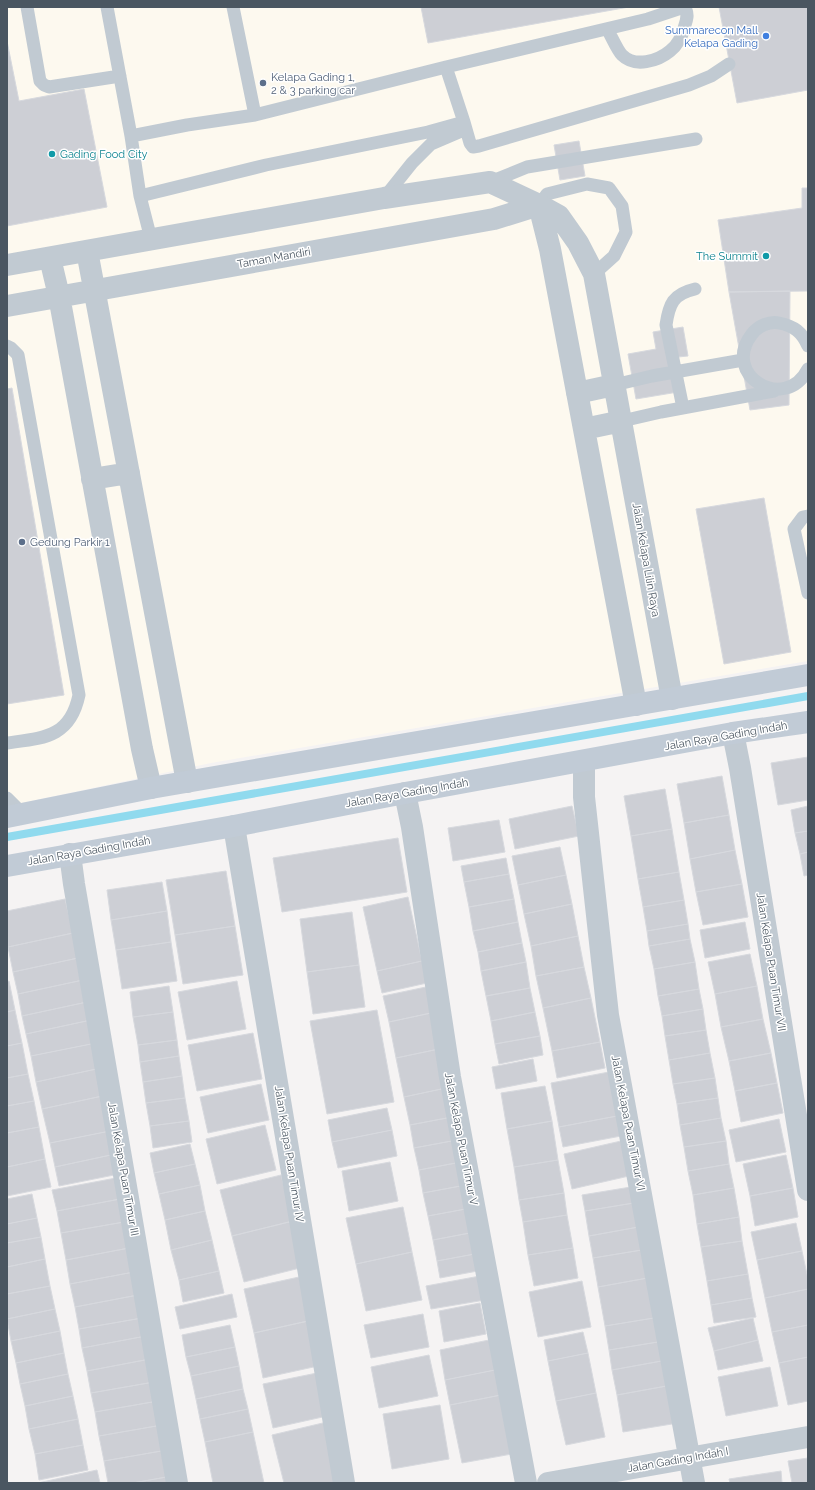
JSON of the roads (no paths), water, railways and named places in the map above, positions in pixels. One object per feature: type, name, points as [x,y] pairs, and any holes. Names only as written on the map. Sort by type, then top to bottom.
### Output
[{"type":"street","points":[[7,265],[384,198],[490,182],[539,205],[550,250],[636,705]]},
{"type":"street","name":"Jalan Kelapa Lilin Raya","points":[[539,205],[559,216],[578,243],[594,274],[672,699]]},
{"type":"street","name":"Taman Mandiri","points":[[7,306],[494,219],[539,205]]},
{"type":"street","points":[[87,251],[187,782]]},
{"type":"street","points":[[50,258],[59,296],[142,749],[151,788]]},
{"type":"street","points":[[577,393],[614,385]]},
{"type":"street","points":[[584,429],[622,421]]},
{"type":"street","points":[[92,480],[129,473]]},
{"type":"street","points":[[15,815],[151,788],[808,675]]},
{"type":"street","name":"Jalan Raya Gading Indah","points":[[7,866],[234,826],[733,733],[808,722]]},
{"type":"street","name":"Jalan Kelapa Puan Timur VII","points":[[733,733],[808,1190]]},
{"type":"street","name":"Jalan Kelapa Puan Timur VI","points":[[584,761],[584,797],[608,1015],[694,1483]]},
{"type":"street","name":"Jalan Kelapa Puan Timur V","points":[[405,794],[412,827],[450,1077],[526,1483]]},
{"type":"street","name":"Jalan Kelapa Puan Timur IV","points":[[234,826],[344,1483]]},
{"type":"street","name":"Jalan Kelapa Puan Timur III","points":[[70,854],[75,892],[177,1483]]},
{"type":"street","name":"Jalan Gading Indah I","points":[[548,1483],[808,1437]]},
{"type":"lane","points":[[27,7],[40,81],[44,85],[49,87],[120,76]]},
{"type":"lane","points":[[107,7],[131,136],[140,196],[151,239]]},
{"type":"lane","points":[[233,7],[256,115]]},
{"type":"lane","points":[[131,136],[187,125],[256,115],[607,28],[648,19],[681,8],[686,10],[688,15],[684,33],[671,50],[659,58],[644,62],[634,61],[622,55],[607,28]]},
{"type":"lane","points":[[446,68],[466,126],[470,144],[473,147],[689,85],[711,76],[729,64]]},
{"type":"lane","points":[[140,196],[266,165],[428,132],[466,126]]},
{"type":"lane","points":[[384,198],[412,163],[431,144],[466,126]]},
{"type":"lane","points":[[490,182],[527,167],[696,139]]},
{"type":"lane","points":[[539,205],[547,194],[587,184],[609,188],[622,206],[626,232],[614,256],[594,274]]},
{"type":"lane","points":[[683,408],[666,325],[668,312],[673,300],[684,291],[695,289]]},
{"type":"lane","points":[[780,390],[763,387],[749,376],[742,360],[746,342],[756,329],[773,322],[790,325],[804,336],[808,346]]},
{"type":"lane","points":[[7,346],[18,355],[79,695],[77,706],[72,715],[60,729],[50,736],[7,743]]},
{"type":"lane","points":[[614,385],[742,360]]},
{"type":"lane","points":[[622,421],[780,390],[796,384],[808,369]]},
{"type":"lane","points":[[808,516],[803,517],[794,529],[806,573],[808,593]]},
{"type":"lane","points":[[7,798],[15,815]]},
{"type":"waterway","points":[[7,837],[808,696]]},
{"type":"place","name":"Summarecon Mall Kelapa Gading","points":[[766,36]]},
{"type":"place","name":"Kelapa Gading 1, 2 & 3 parking car","points":[[263,83]]},
{"type":"place","name":"Gading Food City","points":[[52,154]]},
{"type":"place","name":"The Summit","points":[[766,256]]},
{"type":"place","name":"Gedung Parkir 1","points":[[22,542]]}]
